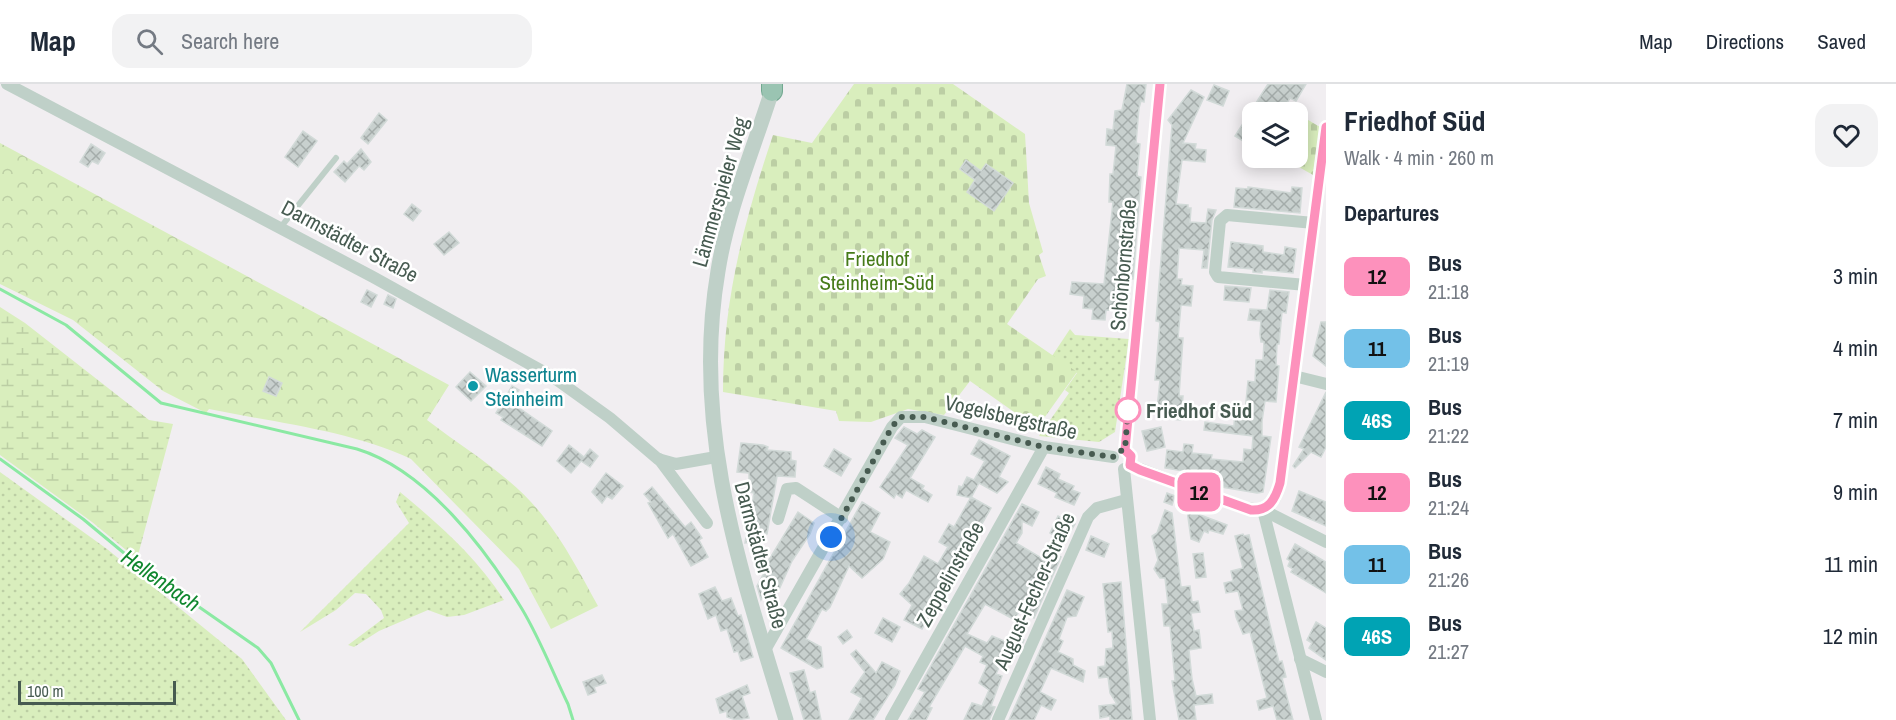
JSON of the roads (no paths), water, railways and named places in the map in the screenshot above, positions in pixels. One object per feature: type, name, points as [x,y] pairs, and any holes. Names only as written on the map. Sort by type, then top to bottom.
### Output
[{"type":"street","name":"Darmstädter Straße","points":[[7,84],[280,228],[553,377],[610,418],[658,459],[707,523]]},
{"type":"street","name":"Schönbornstraße","points":[[1150,720],[1126,500],[1127,467],[1131,456],[1125,450],[1160,84]]},
{"type":"street","name":"Lämmerspieler Weg","points":[[716,457],[710,377],[718,271],[730,218],[773,86]]},
{"type":"street","points":[[1263,510],[1275,498],[1280,483],[1326,127]]},
{"type":"street","points":[[1306,285],[1218,277],[1215,272],[1220,221],[1227,215],[1314,223]]},
{"type":"street","points":[[1294,376],[1326,384]]},
{"type":"street","name":"Vogelsbergstraße","points":[[842,518],[888,434],[900,417],[925,417],[1044,447],[1113,457]]},
{"type":"street","name":"Zeppelinstraße","points":[[891,720],[1044,447]]},
{"type":"street","points":[[1125,450],[1116,452],[1113,457],[1116,468],[1127,467],[1244,508],[1263,510],[1326,542]]},
{"type":"street","name":"Darmstädter Straße","points":[[716,457],[730,526],[786,720]]},
{"type":"street","points":[[658,459],[676,464],[716,457]]},
{"type":"street","points":[[765,650],[842,518],[796,488],[788,489],[778,519]]},
{"type":"street","name":"August-Fecher-Straße","points":[[998,720],[1085,522],[1097,508],[1126,500]]},
{"type":"street","points":[[1263,510],[1316,720]]},
{"type":"street","points":[[1300,659],[1326,672]]},
{"type":"lane","points":[[280,228],[336,158]]},
{"type":"waterway","points":[[0,289],[66,325],[161,403],[357,449],[382,459],[407,474],[452,514],[491,562],[529,620],[568,704],[573,720]]},
{"type":"waterway","name":"Hellenbach","points":[[0,459],[83,519],[136,563],[258,648],[271,663],[299,720]]},
{"type":"place","name":"Wasserturm Steinheim","points":[[473,386]]},
{"type":"place","name":"Friedhof Süd","points":[[1128,410]]},
{"type":"park label","name":"Friedhof Steinheim-Süd","points":[[877,270]]}]
